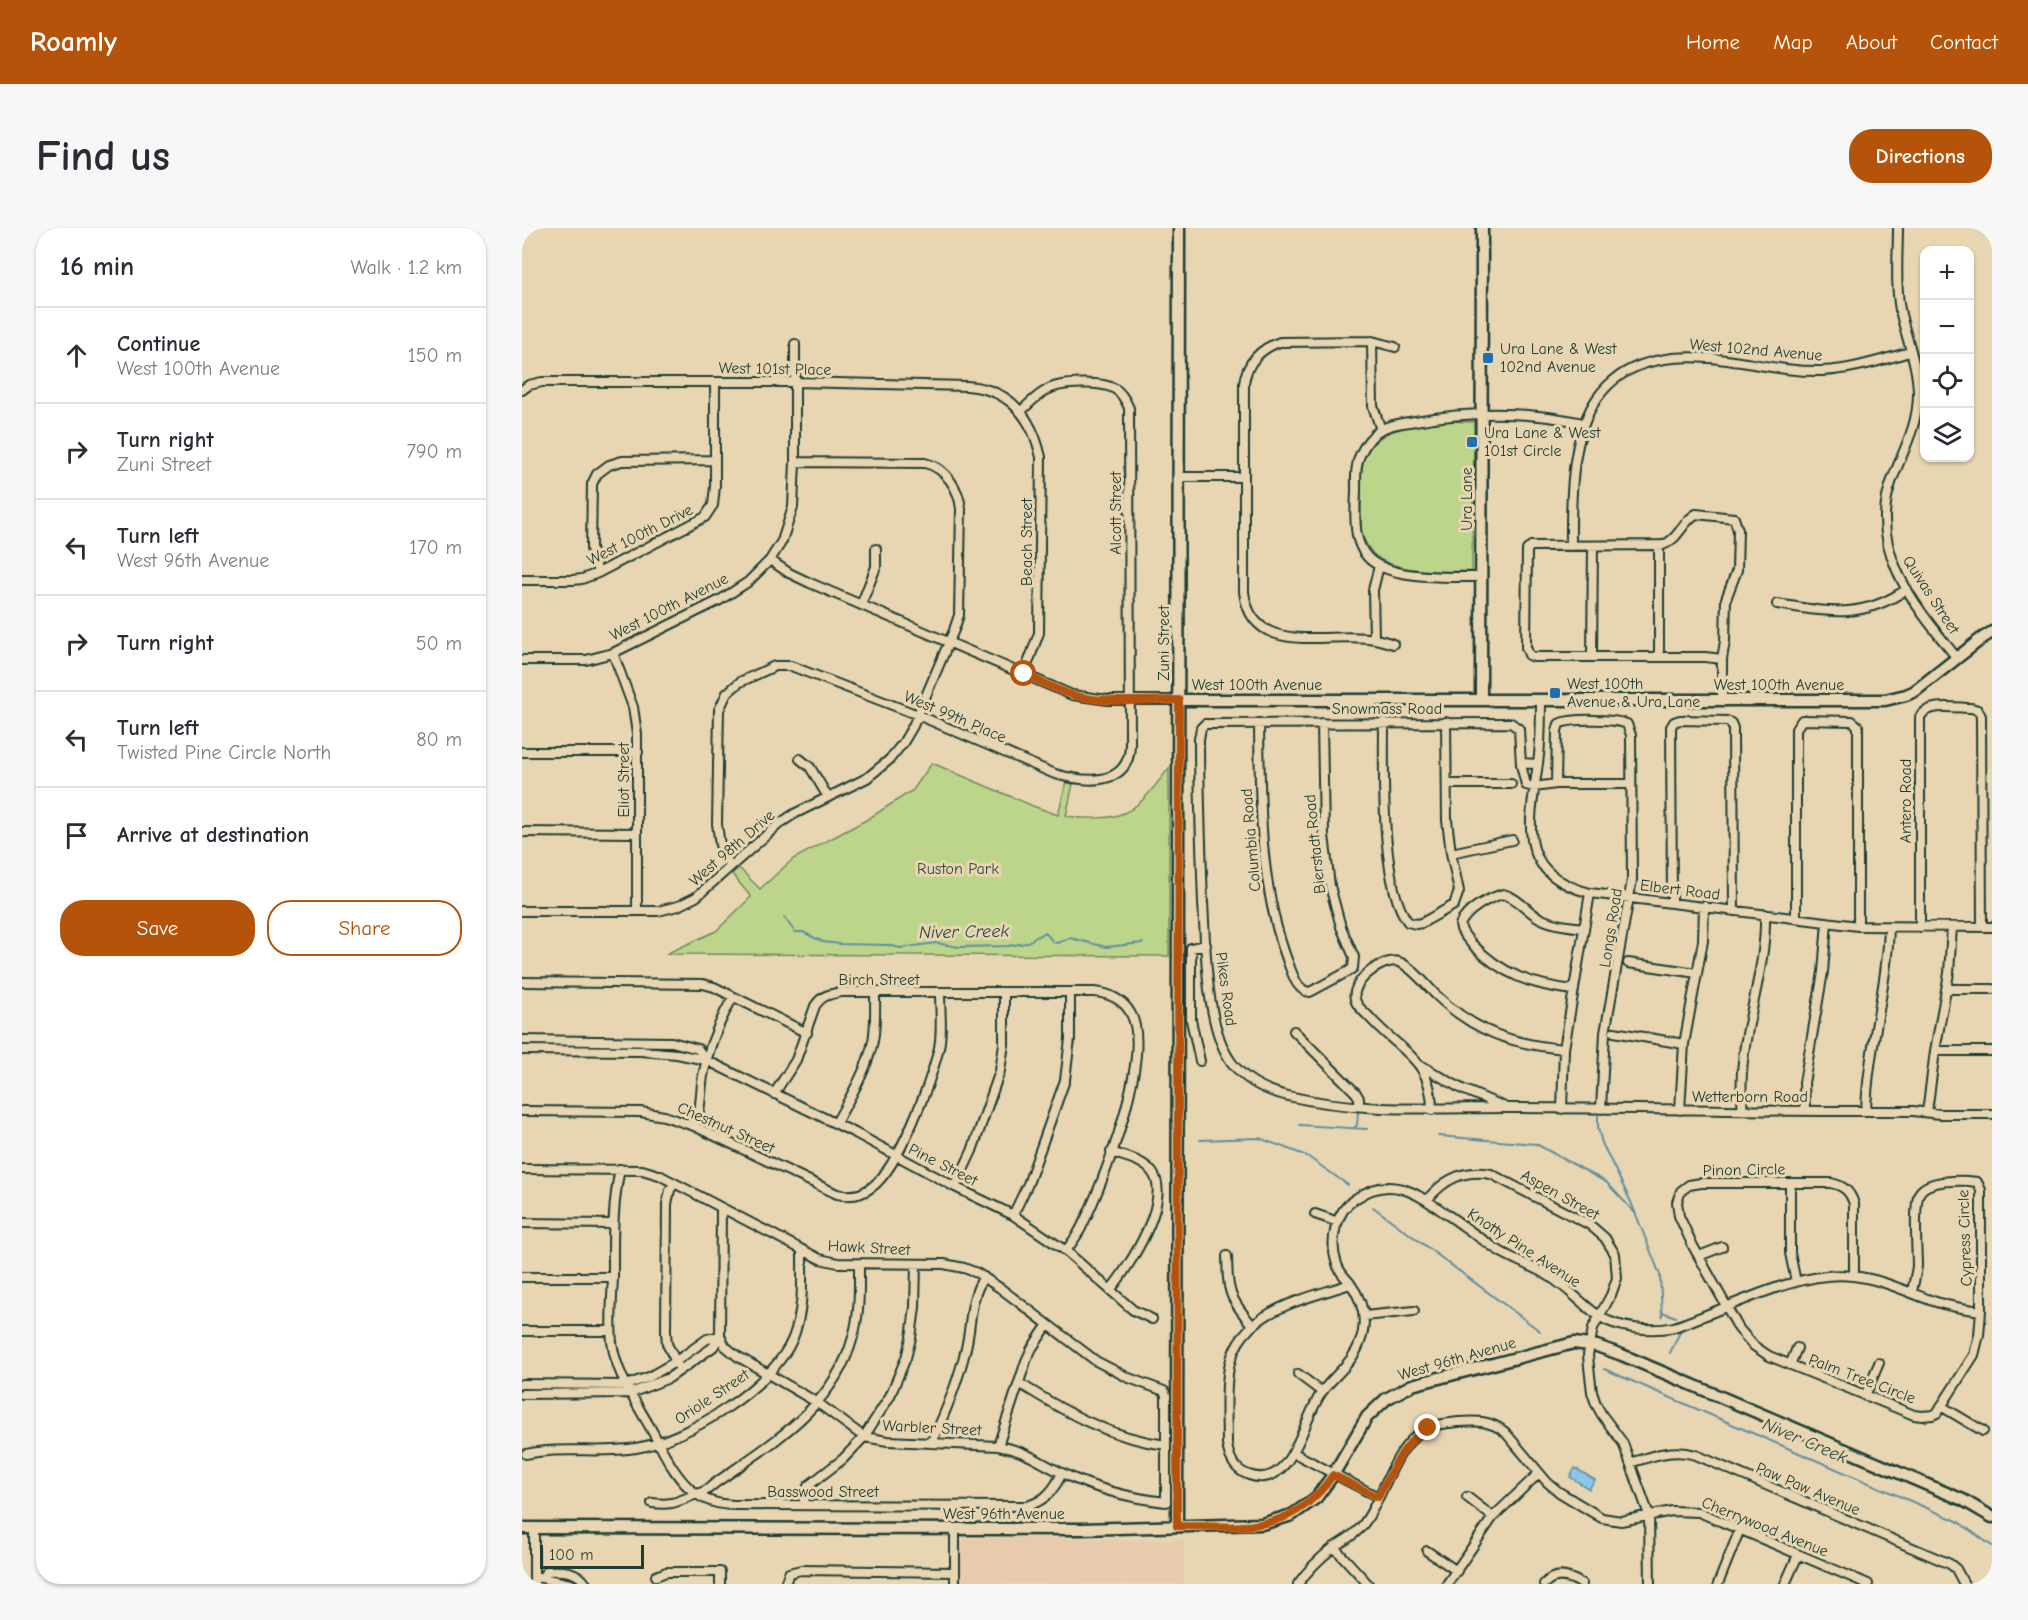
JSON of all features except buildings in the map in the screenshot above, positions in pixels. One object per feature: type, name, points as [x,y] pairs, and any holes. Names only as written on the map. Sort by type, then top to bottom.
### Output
[{"type":"street","name":"Zuni Street","points":[[1177,1526],[1179,228]]},
{"type":"street","name":"Ura Lane","points":[[1481,699],[1482,228]]},
{"type":"street","name":"Quivas Street","points":[[1898,228],[1898,295],[1917,380],[1918,404],[1908,446],[1889,490],[1884,532],[1890,554],[1907,589],[1933,628],[1957,658]]},
{"type":"street","points":[[1372,340],[1373,406],[1381,429]]},
{"type":"street","points":[[1393,644],[1374,638],[1289,637],[1275,635],[1261,626],[1250,610],[1244,592],[1244,477],[1245,378],[1257,355],[1273,345],[1290,341],[1372,340],[1395,347]]},
{"type":"street","points":[[770,560],[782,541],[792,514],[795,462],[795,345]]},
{"type":"street","name":"West 102nd Avenue","points":[[1571,546],[1572,481],[1583,423],[1596,399],[1614,380],[1635,367],[1664,358],[1710,358],[1822,371],[1857,366],[1910,352]]},
{"type":"street","name":"West 101st Place","points":[[522,390],[529,385],[542,382],[794,382],[977,387],[1004,398],[1022,411]]},
{"type":"street","name":"West 100th Drive","points":[[522,580],[582,579],[598,573],[705,517],[710,512],[715,495],[715,382]]},
{"type":"street","name":"Alcott Street","points":[[1022,411],[1047,390],[1068,384],[1107,386],[1117,390],[1127,403],[1130,414],[1130,745]]},
{"type":"street","name":"Beach Street","points":[[1022,411],[1032,428],[1041,457],[1039,633],[1024,674]]},
{"type":"street","points":[[1482,577],[1420,575],[1379,566],[1368,557],[1360,546],[1356,531],[1355,511],[1359,457],[1369,440],[1381,429],[1444,416],[1535,414],[1583,423]]},
{"type":"street","points":[[598,573],[591,549],[592,484],[597,474],[609,465],[622,461],[715,460]]},
{"type":"street","name":"West 98th Drive","points":[[522,911],[637,911],[669,909],[687,902],[708,888],[778,824],[867,778],[882,767],[903,743],[918,715],[957,622],[960,606],[961,509],[956,490],[945,473],[929,464],[917,462],[795,462]]},
{"type":"street","points":[[1179,477],[1244,477]]},
{"type":"street","points":[[1722,659],[1534,657],[1528,654],[1526,647],[1527,550],[1531,546],[1659,545],[1670,542],[1696,514],[1731,517],[1736,521],[1738,530],[1737,570],[1726,595],[1722,700]]},
{"type":"street","points":[[1659,545],[1659,657]]},
{"type":"street","points":[[1592,657],[1593,546]]},
{"type":"street","points":[[861,605],[876,567],[876,549]]},
{"type":"street","name":"West 100th Avenue","points":[[522,660],[586,660],[613,653],[720,600],[748,582],[770,560],[789,573],[948,644],[1072,695],[1094,699],[1885,700],[1915,691],[1992,632]]},
{"type":"street","points":[[1374,638],[1373,590],[1379,566]]},
{"type":"street","points":[[1777,604],[1852,612],[1894,598],[1907,589]]},
{"type":"street","name":"Eliot Street","points":[[613,653],[633,707],[638,752],[637,911]]},
{"type":"street","name":"West 99th Place","points":[[730,866],[720,845],[717,824],[718,717],[727,693],[753,675],[775,666],[797,667],[918,715],[1055,774],[1078,779],[1103,779],[1118,773],[1126,764],[1130,745]]},
{"type":"street","name":"Elbert Road","points":[[1540,699],[1538,764],[1531,819],[1531,839],[1535,853],[1544,868],[1576,889],[1590,893],[1672,901],[1858,926],[1992,927]]},
{"type":"street","name":"Antero Road","points":[[1920,927],[1920,717],[1924,711],[1931,708],[1971,708],[1981,713],[1982,927]]},
{"type":"street","points":[[1796,918],[1797,725],[1802,720],[1852,721],[1858,726],[1858,926]]},
{"type":"street","points":[[1672,901],[1671,727],[1677,721],[1730,722],[1733,733],[1734,911]]},
{"type":"street","points":[[1384,722],[1385,819],[1388,849],[1398,899],[1404,916],[1408,922],[1416,924],[1454,905],[1459,891],[1447,820],[1446,722]]},
{"type":"street","name":"Longs Road","points":[[1556,784],[1557,727],[1562,722],[1622,722],[1629,728],[1632,880],[1605,1033],[1600,1109]]},
{"type":"street","name":"Snowmass Road","points":[[1203,726],[1209,723],[1515,724],[1519,729],[1521,763]]},
{"type":"street","name":"Columbia Road","points":[[1259,723],[1260,803],[1264,861],[1278,935],[1300,988],[1306,992],[1314,991],[1330,982]]},
{"type":"street","name":"Bierstadt Road","points":[[1322,723],[1324,835],[1330,886],[1341,927],[1355,961],[1353,968],[1330,982]]},
{"type":"street","name":"Pikes Road","points":[[1203,726],[1199,739],[1199,812],[1206,945],[1215,1020],[1220,1040],[1231,1062],[1249,1079],[1265,1089],[1289,1096],[1341,1104]]},
{"type":"street","points":[[522,752],[638,752]]},
{"type":"street","points":[[800,759],[810,767],[828,797]]},
{"type":"street","points":[[1538,764],[1521,763],[1526,785],[1534,787],[1556,784],[1631,784]]},
{"type":"street","points":[[1446,784],[1512,784]]},
{"type":"street","points":[[522,832],[637,833]]},
{"type":"street","points":[[1451,853],[1512,840]]},
{"type":"street","points":[[1562,1109],[1564,1049],[1590,893]]},
{"type":"street","points":[[1574,990],[1542,985],[1513,975],[1482,954],[1460,930],[1460,922],[1465,916],[1494,897],[1506,895],[1544,920],[1584,928]]},
{"type":"street","points":[[1680,1110],[1684,1044],[1703,941],[1704,906]]},
{"type":"street","points":[[1743,1110],[1744,1062],[1763,957],[1765,914]]},
{"type":"street","points":[[1805,1111],[1804,1083],[1823,972],[1827,922]]},
{"type":"street","points":[[1866,1111],[1867,1079],[1886,976],[1889,927]]},
{"type":"street","points":[[1927,1112],[1935,1051],[1947,989],[1952,927]]},
{"type":"street","points":[[1200,1061],[1191,1020],[1191,948],[1206,945]]},
{"type":"street","name":"Wetterborn Road","points":[[1507,1108],[1462,1089],[1421,1065],[1375,1023],[1356,1002],[1355,991],[1360,982],[1383,963],[1398,961],[1408,966],[1461,1017],[1485,1031],[1517,1043],[1564,1049]]},
{"type":"street","points":[[1628,963],[1696,973]]},
{"type":"street","points":[[522,982],[703,984],[733,997],[807,1033],[796,1059],[774,1094]]},
{"type":"street","points":[[1947,989],[1992,989]]},
{"type":"street","name":"Birch Street","points":[[807,1033],[815,1006],[824,996],[842,992],[1103,993],[1121,1002],[1132,1016],[1136,1039],[1132,1089],[1111,1152]]},
{"type":"street","points":[[956,1187],[972,1150],[1000,1071],[1004,1044],[1004,992]]},
{"type":"street","points":[[1013,1215],[1028,1184],[1065,1080],[1070,1039],[1070,992]]},
{"type":"street","points":[[836,1124],[858,1084],[868,1056],[874,1031],[875,993]]},
{"type":"street","name":"Chestnut Street","points":[[522,1111],[652,1113],[694,1126],[837,1194],[845,1196],[858,1194],[873,1186],[896,1156],[914,1118],[938,1051],[940,993]]},
{"type":"street","points":[[694,1126],[701,1107],[706,1060],[714,1033],[733,997]]},
{"type":"street","points":[[1294,1031],[1356,1093],[1359,1106]]},
{"type":"street","points":[[1614,1032],[1684,1044]]},
{"type":"street","name":"Pine Street","points":[[522,1040],[672,1042],[698,1049],[706,1060]]},
{"type":"street","points":[[571,1040],[572,1051]]},
{"type":"street","points":[[635,1040],[635,1051]]},
{"type":"street","name":"Pine Street","points":[[522,1050],[635,1051],[670,1053],[706,1060],[1013,1215],[1066,1251],[1133,1310],[1152,1319]]},
{"type":"street","points":[[1935,1051],[1992,1051]]},
{"type":"street","points":[[1421,1065],[1430,1084],[1432,1110]]},
{"type":"street","name":"Wetterborn Road","points":[[1341,1104],[1432,1110],[1507,1108],[1992,1114]]},
{"type":"street","points":[[1066,1251],[1088,1214],[1111,1152],[1148,1167],[1156,1179],[1159,1196],[1135,1254],[1123,1275],[1111,1289]]},
{"type":"street","name":"Hawk Street","points":[[522,1168],[636,1169],[654,1173],[802,1252],[830,1262],[953,1265],[970,1270],[984,1277],[1096,1361],[1129,1378],[1164,1391],[1166,1395],[1166,1445]]},
{"type":"street","name":"Basswood Street","points":[[620,1169],[613,1203],[611,1332],[615,1356],[628,1389],[677,1474],[698,1495],[722,1505],[1027,1506],[1045,1499],[1062,1473]]},
{"type":"street","name":"Aspen Street","points":[[1427,1200],[1438,1187],[1455,1176],[1484,1172],[1498,1176],[1590,1225],[1611,1246],[1617,1271],[1615,1286],[1593,1328],[1589,1367],[1594,1398],[1602,1415],[1623,1443],[1649,1515],[1650,1584]]},
{"type":"street","name":"Cypress Circle","points":[[1912,1293],[1917,1269],[1917,1203],[1921,1191],[1931,1184],[1940,1182],[1977,1182],[1981,1190],[1981,1311]]},
{"type":"street","name":"Pinon Circle","points":[[1726,1307],[1678,1210],[1679,1196],[1684,1188],[1701,1183],[1832,1183],[1845,1188],[1850,1192],[1854,1204],[1854,1276]]},
{"type":"street","points":[[1790,1183],[1790,1253],[1796,1282]]},
{"type":"street","points":[[674,1184],[667,1204],[666,1332],[668,1344],[680,1370]]},
{"type":"street","name":"Knotty Pine Avenue","points":[[1364,1316],[1361,1304],[1340,1270],[1334,1253],[1335,1232],[1345,1209],[1354,1199],[1376,1189],[1397,1187],[1414,1192],[1500,1251],[1549,1276],[1599,1316],[1633,1327],[1656,1330],[1684,1324],[1796,1282],[1822,1276],[1854,1276],[1957,1308],[1981,1311]]},
{"type":"street","points":[[522,1394],[570,1394],[652,1386],[713,1347],[720,1336],[721,1208]]},
{"type":"street","points":[[1315,1214],[1338,1222]]},
{"type":"street","points":[[522,1223],[613,1224]]},
{"type":"street","points":[[1699,1256],[1722,1247]]},
{"type":"street","name":"Oriole Street","points":[[526,1454],[551,1450],[623,1450],[673,1439],[704,1423],[769,1374],[792,1340],[802,1302],[802,1252]]},
{"type":"street","points":[[1227,1256],[1228,1287],[1237,1307],[1252,1324]]},
{"type":"street","points":[[652,1503],[678,1503],[690,1496],[706,1493],[714,1484],[792,1428],[818,1403],[839,1372],[853,1338],[858,1312],[859,1264]]},
{"type":"street","points":[[803,1505],[808,1486],[843,1459],[864,1437],[890,1396],[906,1358],[914,1325],[916,1264]]},
{"type":"street","points":[[522,1277],[613,1277]]},
{"type":"street","points":[[931,1443],[955,1390],[969,1335],[973,1300],[984,1277]]},
{"type":"street","points":[[1350,1284],[1274,1310],[1252,1324],[1235,1350],[1228,1372],[1228,1455],[1233,1464],[1245,1474],[1261,1477],[1276,1473],[1285,1466],[1294,1453],[1308,1417],[1322,1392],[1358,1350],[1364,1330],[1364,1316],[1414,1311]]},
{"type":"street","name":"Palm Tree Circle","points":[[1726,1307],[1739,1329],[1754,1346],[1768,1356],[1865,1396],[1922,1416],[1933,1415],[1941,1406]]},
{"type":"street","points":[[1981,1311],[1974,1355],[1941,1406],[1983,1431]]},
{"type":"street","points":[[998,1446],[1032,1348],[1047,1326]]},
{"type":"street","points":[[522,1331],[611,1332]]},
{"type":"street","points":[[522,1384],[570,1384],[628,1389],[675,1362],[707,1339],[720,1336]]},
{"type":"street","name":"Warbler Street","points":[[720,1336],[730,1351],[818,1403],[864,1437],[998,1446],[1026,1453],[1062,1473],[1110,1491],[1145,1500],[1166,1502],[1166,1445]]},
{"type":"street","name":"West 96th Avenue","points":[[528,1528],[1155,1529],[1177,1526],[1249,1526],[1277,1521],[1304,1508],[1316,1498],[1333,1475],[1367,1417],[1397,1392],[1412,1385],[1565,1345],[1590,1344],[1622,1355],[1963,1500],[1992,1517]]},
{"type":"street","points":[[1790,1365],[1797,1348]]},
{"type":"street","points":[[1865,1396],[1879,1363]]},
{"type":"street","points":[[1298,1374],[1322,1392]]},
{"type":"street","points":[[1019,1383],[1073,1416],[1099,1428],[1138,1440],[1166,1445]]},
{"type":"street","points":[[570,1384],[570,1394]]},
{"type":"street","name":"Cherrywood Avenue","points":[[1298,1584],[1317,1562],[1364,1525],[1409,1443],[1428,1428],[1478,1421],[1498,1426],[1538,1474],[1559,1492],[1602,1518],[1621,1521],[1689,1510],[1706,1514],[1855,1582],[1868,1584]]},
{"type":"street","name":"Paw Paw Avenue","points":[[1630,1462],[1667,1452],[1696,1455],[1950,1564],[1956,1569],[1964,1584]]},
{"type":"street","points":[[1294,1453],[1378,1497]]},
{"type":"street","points":[[1447,1584],[1493,1517],[1538,1474]]},
{"type":"street","points":[[1467,1497],[1493,1517]]},
{"type":"street","points":[[528,1528],[536,1579]]},
{"type":"street","points":[[955,1529],[955,1584]]},
{"type":"street","points":[[1718,1584],[1740,1529]]},
{"type":"street","points":[[1334,1547],[1368,1584]]},
{"type":"street","points":[[1427,1551],[1457,1571]]},
{"type":"street","points":[[1785,1584],[1798,1555]]},
{"type":"street","points":[[785,1584],[789,1573],[801,1570],[955,1572]]},
{"type":"street","points":[[536,1579],[547,1571],[569,1571],[581,1576],[586,1584]]},
{"type":"street","points":[[656,1576],[666,1572],[720,1572],[720,1584]]},
{"type":"street","points":[[1544,1584],[1550,1578],[1558,1576],[1569,1577],[1582,1584]]},
{"type":"street","points":[[536,1579],[571,1584]]},
{"type":"shaded area","points":[[1011,1537],[1184,1540],[1184,1584],[961,1584],[961,1544],[965,1539]]},
{"type":"green space","points":[[1449,421],[1474,422],[1472,571],[1422,570],[1385,562],[1371,551],[1361,532],[1361,465],[1375,442],[1385,435],[1409,427]]},
{"type":"green space","name":"Ruston Park","points":[[932,763],[1058,815],[1066,783],[1073,784],[1066,816],[1089,818],[1105,818],[1126,812],[1150,792],[1169,768],[1169,956],[666,954],[716,931],[751,897],[732,874],[739,868],[760,889],[793,859],[868,819],[913,790]]},
{"type":"water","points":[[1575,1468],[1595,1480],[1589,1489],[1570,1477]]},
{"type":"waterway","name":"Niver Creek","points":[[784,917],[795,932],[803,932],[823,942],[840,944],[888,945],[900,948],[936,943],[959,947],[1008,946],[1026,943],[1045,932],[1053,942],[1057,943],[1070,938],[1106,947],[1143,943]]},
{"type":"waterway","points":[[1354,1128],[1357,1125],[1358,1112]]},
{"type":"waterway","points":[[1598,1116],[1602,1143],[1631,1202],[1660,1275],[1662,1316]]},
{"type":"waterway","points":[[1299,1125],[1367,1129]]},
{"type":"waterway","points":[[1438,1136],[1536,1144],[1606,1182],[1636,1214]]},
{"type":"waterway","name":"Niver Creek","points":[[1200,1140],[1259,1138],[1307,1156],[1348,1185]]},
{"type":"waterway","name":"Niver Creek","points":[[1373,1207],[1540,1331]]},
{"type":"waterway","points":[[1662,1312],[1676,1317]]},
{"type":"waterway","points":[[1670,1353],[1681,1330]]},
{"type":"waterway","name":"Niver Creek","points":[[1604,1369],[1957,1521],[1992,1546]]},
{"type":"place","name":"Ura Lane & West 102nd Avenue","points":[[1488,358]]},
{"type":"place","name":"Ura Lane & West 101st Circle","points":[[1472,442]]},
{"type":"place","name":"West 100th Avenue & Ura Lane","points":[[1555,693]]},
{"type":"route","points":[[1024,674],[1084,698],[1179,700],[1177,1526],[1249,1526],[1277,1521],[1304,1508],[1316,1498],[1333,1475],[1378,1497],[1405,1448],[1414,1437],[1428,1428]]}]
